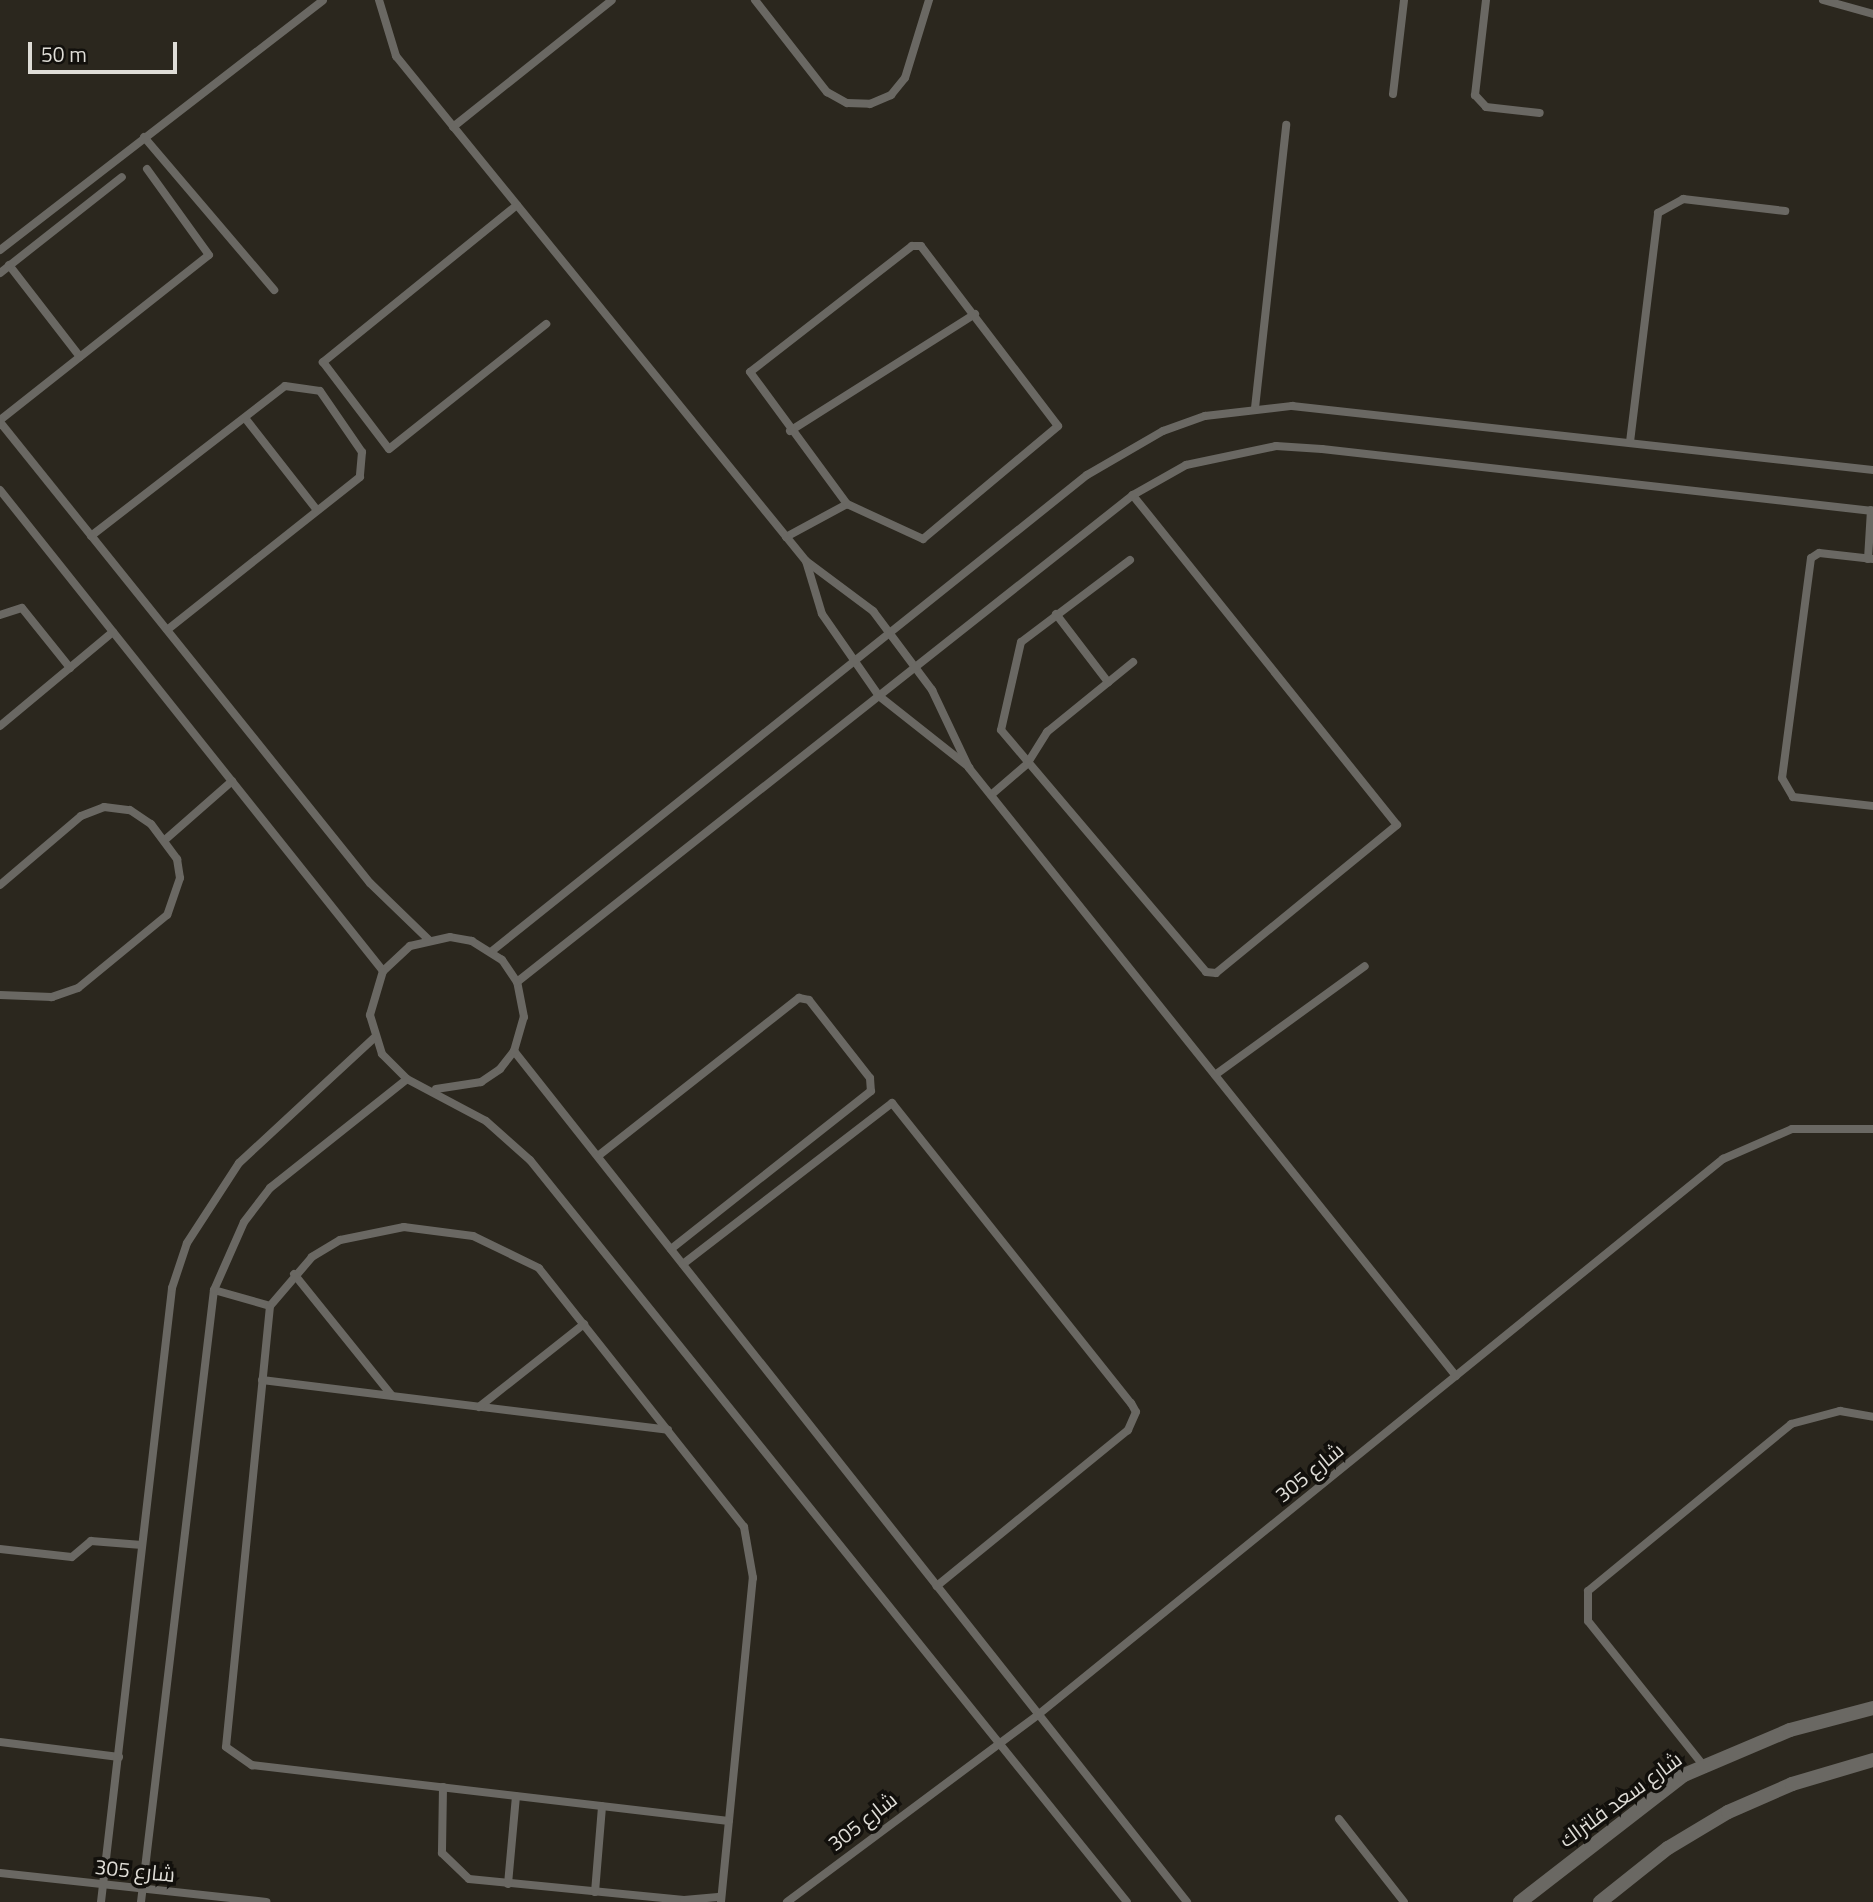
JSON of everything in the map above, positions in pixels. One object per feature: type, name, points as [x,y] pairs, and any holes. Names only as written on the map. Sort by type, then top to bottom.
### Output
[{"type":"street","name":"شارع سعد فلتراك","points":[[1520,1902],[1641,1805],[1703,1765],[1790,1730],[1873,1708]]},
{"type":"street","points":[[1600,1902],[1668,1848],[1728,1812],[1792,1784],[1873,1760]]},
{"type":"lane","points":[[0,250],[323,0]]},
{"type":"lane","points":[[379,0],[396,56],[806,561],[853,592],[915,666],[970,768],[1456,1376]]},
{"type":"lane","points":[[453,127],[612,0]]},
{"type":"lane","points":[[755,0],[827,92],[847,103],[870,104],[891,95],[905,78],[929,0]]},
{"type":"lane","points":[[1393,94],[1404,0]]},
{"type":"lane","points":[[1486,0],[1475,95],[1486,107],[1541,114]]},
{"type":"lane","points":[[1823,0],[1873,15]]},
{"type":"lane","points":[[1255,408],[1286,125]]},
{"type":"lane","points":[[144,136],[274,290]]},
{"type":"lane","points":[[147,169],[209,255],[0,421],[370,883],[428,939]]},
{"type":"lane","points":[[0,273],[122,177]]},
{"type":"lane","points":[[1630,442],[1658,213],[1683,199],[1784,211]]},
{"type":"lane","points":[[517,205],[323,362],[389,449],[546,324]]},
{"type":"lane","points":[[912,246],[925,249],[975,314],[1058,426],[923,539],[847,503],[790,431],[750,372],[912,246]]},
{"type":"lane","points":[[9,265],[80,357]]},
{"type":"lane","points":[[790,431],[975,314]]},
{"type":"lane","points":[[91,536],[285,386],[320,391],[362,452],[364,465],[360,477],[167,631]]},
{"type":"lane","points":[[492,951],[853,661],[1123,450],[1205,416],[1255,408],[1325,409],[1873,470]]},
{"type":"lane","points":[[245,418],[317,510]]},
{"type":"lane","points":[[517,982],[1133,495],[1186,465],[1276,446],[1872,511],[1870,559],[1819,553],[1811,558],[1782,778],[1793,797],[1873,806]]},
{"type":"lane","points":[[0,490],[383,971]]},
{"type":"lane","points":[[1130,560],[1056,614],[1016,649],[1001,713],[1006,740],[1206,972],[1216,974],[1396,828],[1133,495]]},
{"type":"lane","points":[[786,537],[847,503]]},
{"type":"lane","points":[[806,561],[822,614],[879,696],[970,768]]},
{"type":"lane","points":[[0,615],[16,606],[27,612],[70,668]]},
{"type":"lane","points":[[1056,614],[1108,682]]},
{"type":"lane","points":[[0,726],[113,632]]},
{"type":"lane","points":[[991,795],[1027,764],[1046,732],[1133,662]]},
{"type":"lane","points":[[166,839],[232,781]]},
{"type":"lane","points":[[0,885],[80,816],[104,807],[130,810],[166,839],[180,878],[167,915],[78,988],[52,997],[0,995]]},
{"type":"lane","points":[[436,1089],[481,1082],[514,1051],[524,1017],[517,982],[492,951],[472,941],[428,939],[383,971],[373,992],[374,1038],[407,1079],[436,1089],[486,1121],[530,1160],[1127,1902]]},
{"type":"lane","points":[[1215,1075],[1365,966]]},
{"type":"lane","points":[[598,1156],[799,998],[817,1010],[870,1078],[871,1091],[671,1250]]},
{"type":"lane","points":[[102,1902],[164,1335],[187,1243],[239,1163],[374,1038]]},
{"type":"lane","points":[[514,1051],[1187,1902]]},
{"type":"lane","points":[[141,1902],[214,1290],[244,1222],[270,1188],[407,1079]]},
{"type":"lane","points":[[683,1264],[892,1103],[1132,1403],[1134,1422],[1128,1430],[937,1586]]},
{"type":"lane","name":"شارع 305","points":[[787,1902],[1039,1714],[1723,1159],[1792,1129],[1873,1129]]},
{"type":"lane","points":[[443,1787],[439,1835],[453,1869],[469,1879],[595,1892],[721,1900],[729,1821],[753,1552],[744,1527],[539,1268],[506,1248],[438,1229],[371,1230],[340,1240],[294,1274],[270,1306],[226,1747],[252,1765],[443,1787],[729,1821]]},
{"type":"lane","points":[[294,1274],[392,1396]]},
{"type":"lane","points":[[214,1290],[270,1306]]},
{"type":"lane","points":[[479,1407],[584,1324]]},
{"type":"lane","points":[[262,1380],[668,1430]]},
{"type":"lane","points":[[1703,1765],[1588,1621],[1588,1591],[1791,1424],[1840,1411],[1873,1417]]},
{"type":"lane","points":[[0,1549],[72,1557],[91,1541],[142,1545]]},
{"type":"lane","points":[[0,1742],[119,1757]]},
{"type":"lane","points":[[508,1884],[516,1796]]},
{"type":"lane","points":[[595,1892],[602,1806]]},
{"type":"lane","points":[[1339,1819],[1404,1902]]},
{"type":"lane","name":"شارع 305","points":[[0,1873],[266,1902]]}]
